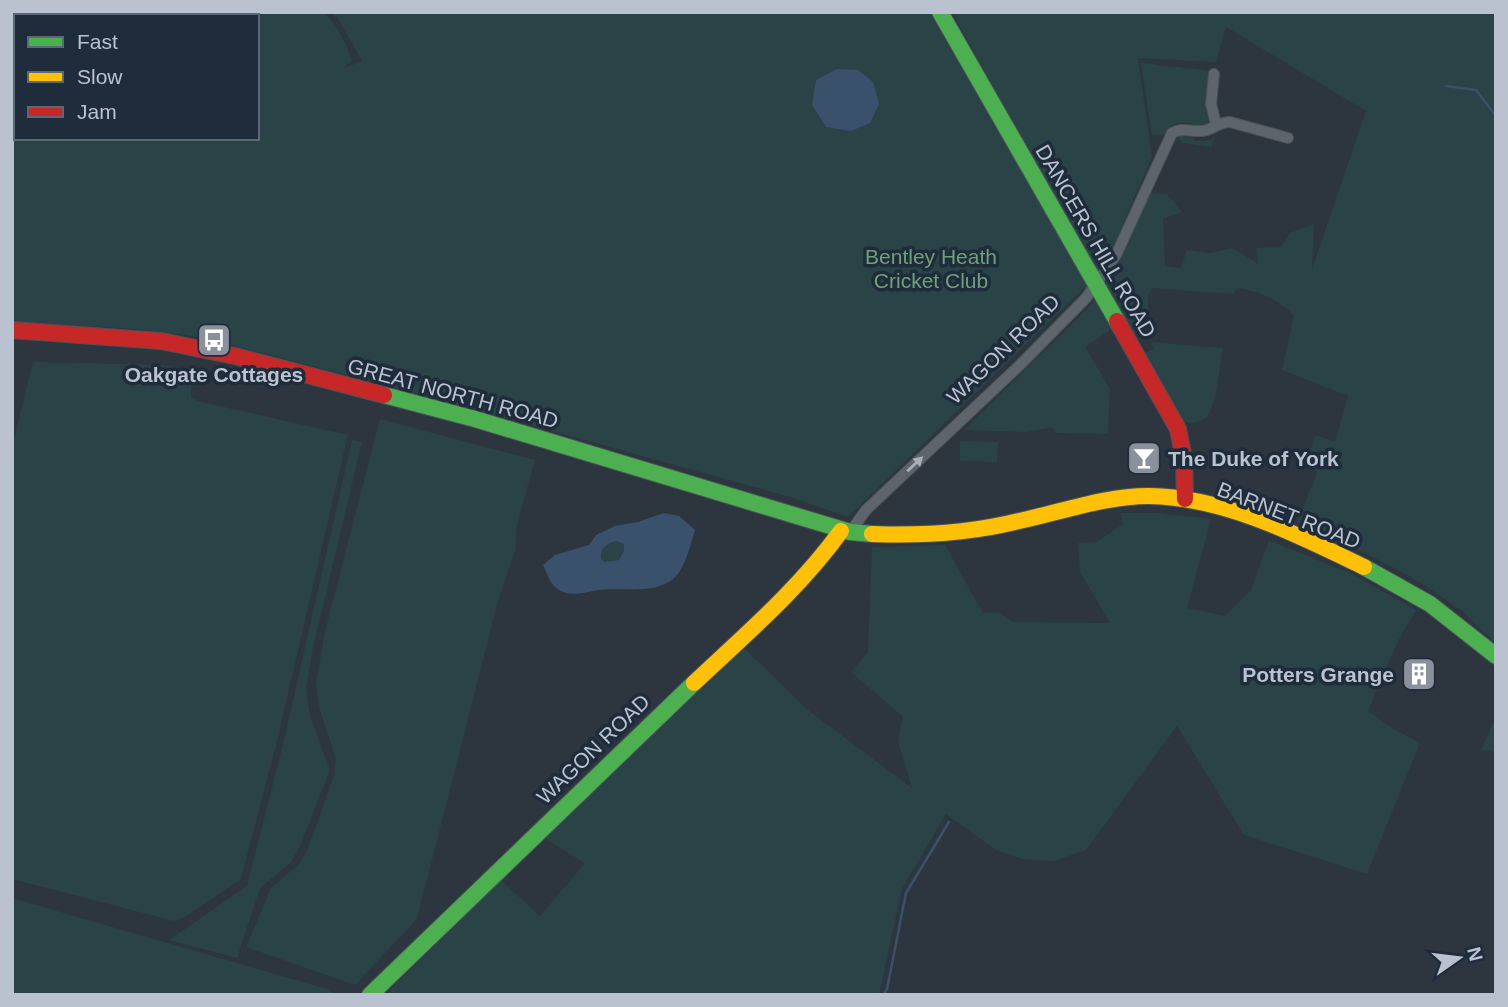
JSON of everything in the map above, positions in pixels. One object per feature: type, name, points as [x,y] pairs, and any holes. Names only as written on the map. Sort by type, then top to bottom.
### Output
[{"type":"main road","name":"DANCERS HILL ROAD","points":[[940,12],[1180,432],[1185,454],[1185,499]]},
{"type":"main road","name":"GREAT NORTH ROAD","points":[[12,330],[161,341],[235,356],[475,419],[845,531],[875,535]]},
{"type":"main road","name":"BARNET ROAD","points":[[875,535],[964,531],[1122,498],[1152,496],[1185,499],[1270,526],[1385,577],[1439,610],[1496,656]]},
{"type":"main road","name":"WAGON ROAD","points":[[370,995],[659,715],[769,613],[845,531]]},
{"type":"street","points":[[1214,74],[1211,104],[1216,124],[1230,122],[1288,138]]},
{"type":"street","name":"WAGON ROAD","points":[[845,531],[1021,364],[1086,298],[1116,255],[1170,137],[1176,130],[1205,131],[1216,124]]},
{"type":"green space","points":[[12,12],[133,12],[14,14],[12,112]]},
{"type":"green space","name":"Bentley Heath Cricket Club","points":[[324,12],[341,35],[352,61],[342,69],[362,61],[332,12],[929,12],[1088,284],[848,517],[790,497],[240,347],[191,336],[136,329],[12,322],[12,127],[14,140],[259,140],[259,14],[138,14]]},
{"type":"green space","points":[[952,12],[1496,12],[1496,644],[1465,614],[1422,584],[1297,522],[1317,473],[1307,458],[1316,435],[1335,442],[1348,396],[1282,370],[1294,315],[1268,297],[1238,288],[1232,294],[1153,288],[1148,295],[1148,310],[1143,311],[1141,331],[1132,335],[1103,286],[1147,193],[1167,194],[1182,212],[1163,219],[1165,266],[1181,268],[1187,250],[1210,253],[1233,248],[1258,264],[1256,248],[1281,247],[1290,233],[1314,224],[1312,269],[1366,111],[1226,27],[1216,62],[1138,58],[1152,157],[1106,263],[1095,272]]},
{"type":"green space","points":[[1141,63],[1212,71],[1209,123],[1205,127],[1195,127],[1195,124],[1177,123],[1164,135],[1152,136]]},
{"type":"green space","points":[[1215,135],[1212,147],[1183,143],[1178,137],[1192,137],[1195,141],[1211,140]]},
{"type":"green space","points":[[1097,299],[1114,327],[1085,347],[1110,389],[1108,434],[1055,433],[1052,427],[1027,432],[964,430]]},
{"type":"green space","points":[[1151,342],[1223,348],[1214,402],[1208,415],[1202,420],[1183,422],[1144,353],[1153,349]]},
{"type":"green space","points":[[33,362],[163,365],[192,370],[191,397],[198,401],[348,435],[277,741],[241,879],[185,917],[174,921],[12,879],[12,448]]},
{"type":"green space","points":[[380,419],[535,460],[517,525],[515,550],[498,601],[417,919],[355,985],[246,947],[271,888],[300,863],[308,848],[334,776],[336,759],[319,707],[316,683],[325,631]]},
{"type":"green space","points":[[352,440],[362,442],[306,688],[310,716],[330,770],[291,862],[260,888],[237,958],[169,940],[247,886],[284,740]]},
{"type":"green space","points":[[960,441],[998,442],[997,462],[960,461]]},
{"type":"green space","points":[[1121,513],[1157,513],[1211,519],[1187,608],[1225,616],[1251,590],[1269,540],[1354,575],[1416,610],[1397,643],[1368,711],[1420,743],[1367,874],[1244,835],[1177,726],[1086,850],[1054,861],[1022,859],[996,850],[946,814],[902,889],[879,995],[385,995],[501,880],[540,916],[585,863],[544,838],[635,746],[743,647],[808,710],[912,788],[898,742],[903,717],[851,672],[868,652],[872,547],[945,545],[983,613],[998,612],[1013,622],[1110,623],[1080,572],[1078,543],[1097,542],[1123,524]]},
{"type":"green space","points":[[617,540],[624,544],[624,551],[619,560],[605,563],[601,559],[603,549]]},
{"type":"green space","points":[[1496,717],[1496,751],[1481,750]]},
{"type":"green space","points":[[12,898],[327,989],[334,995],[12,995]]},
{"type":"water","points":[[837,69],[858,70],[873,82],[879,104],[870,123],[851,131],[826,127],[812,105],[816,80]]},
{"type":"water","points":[[664,513],[679,516],[695,530],[684,563],[673,579],[647,589],[607,589],[575,594],[561,591],[552,583],[543,565],[555,555],[589,545],[596,535],[615,526]],"holes":[[[616,541],[624,544],[619,560],[605,562],[601,559],[603,549],[607,545]]]},
{"type":"waterway","points":[[1446,86],[1476,90],[1496,116]]},
{"type":"waterway","points":[[883,995],[887,989],[906,893],[949,822]]},
{"type":"traffic: fast","points":[[940,12],[1117,321]]},
{"type":"traffic: fast","points":[[384,395],[475,419],[850,532],[872,534]]},
{"type":"traffic: fast","points":[[1364,567],[1430,604],[1496,656]]},
{"type":"traffic: fast","points":[[370,995],[694,683]]},
{"type":"traffic: slow","points":[[872,534],[964,531],[1100,502],[1149,496],[1177,498],[1233,510],[1287,531],[1364,567]]},
{"type":"traffic: slow","points":[[694,683],[790,591],[841,531]]},
{"type":"traffic: jam","points":[[1117,321],[1178,429],[1184,459],[1185,499]]},
{"type":"traffic: jam","points":[[12,330],[161,341],[235,356],[384,395]]},
{"type":"place","name":"Oakgate Cottages","points":[[214,340]]},
{"type":"place","name":"The Duke of York","points":[[1144,458]]},
{"type":"place","name":"Potters Grange","points":[[1419,674]]}]
